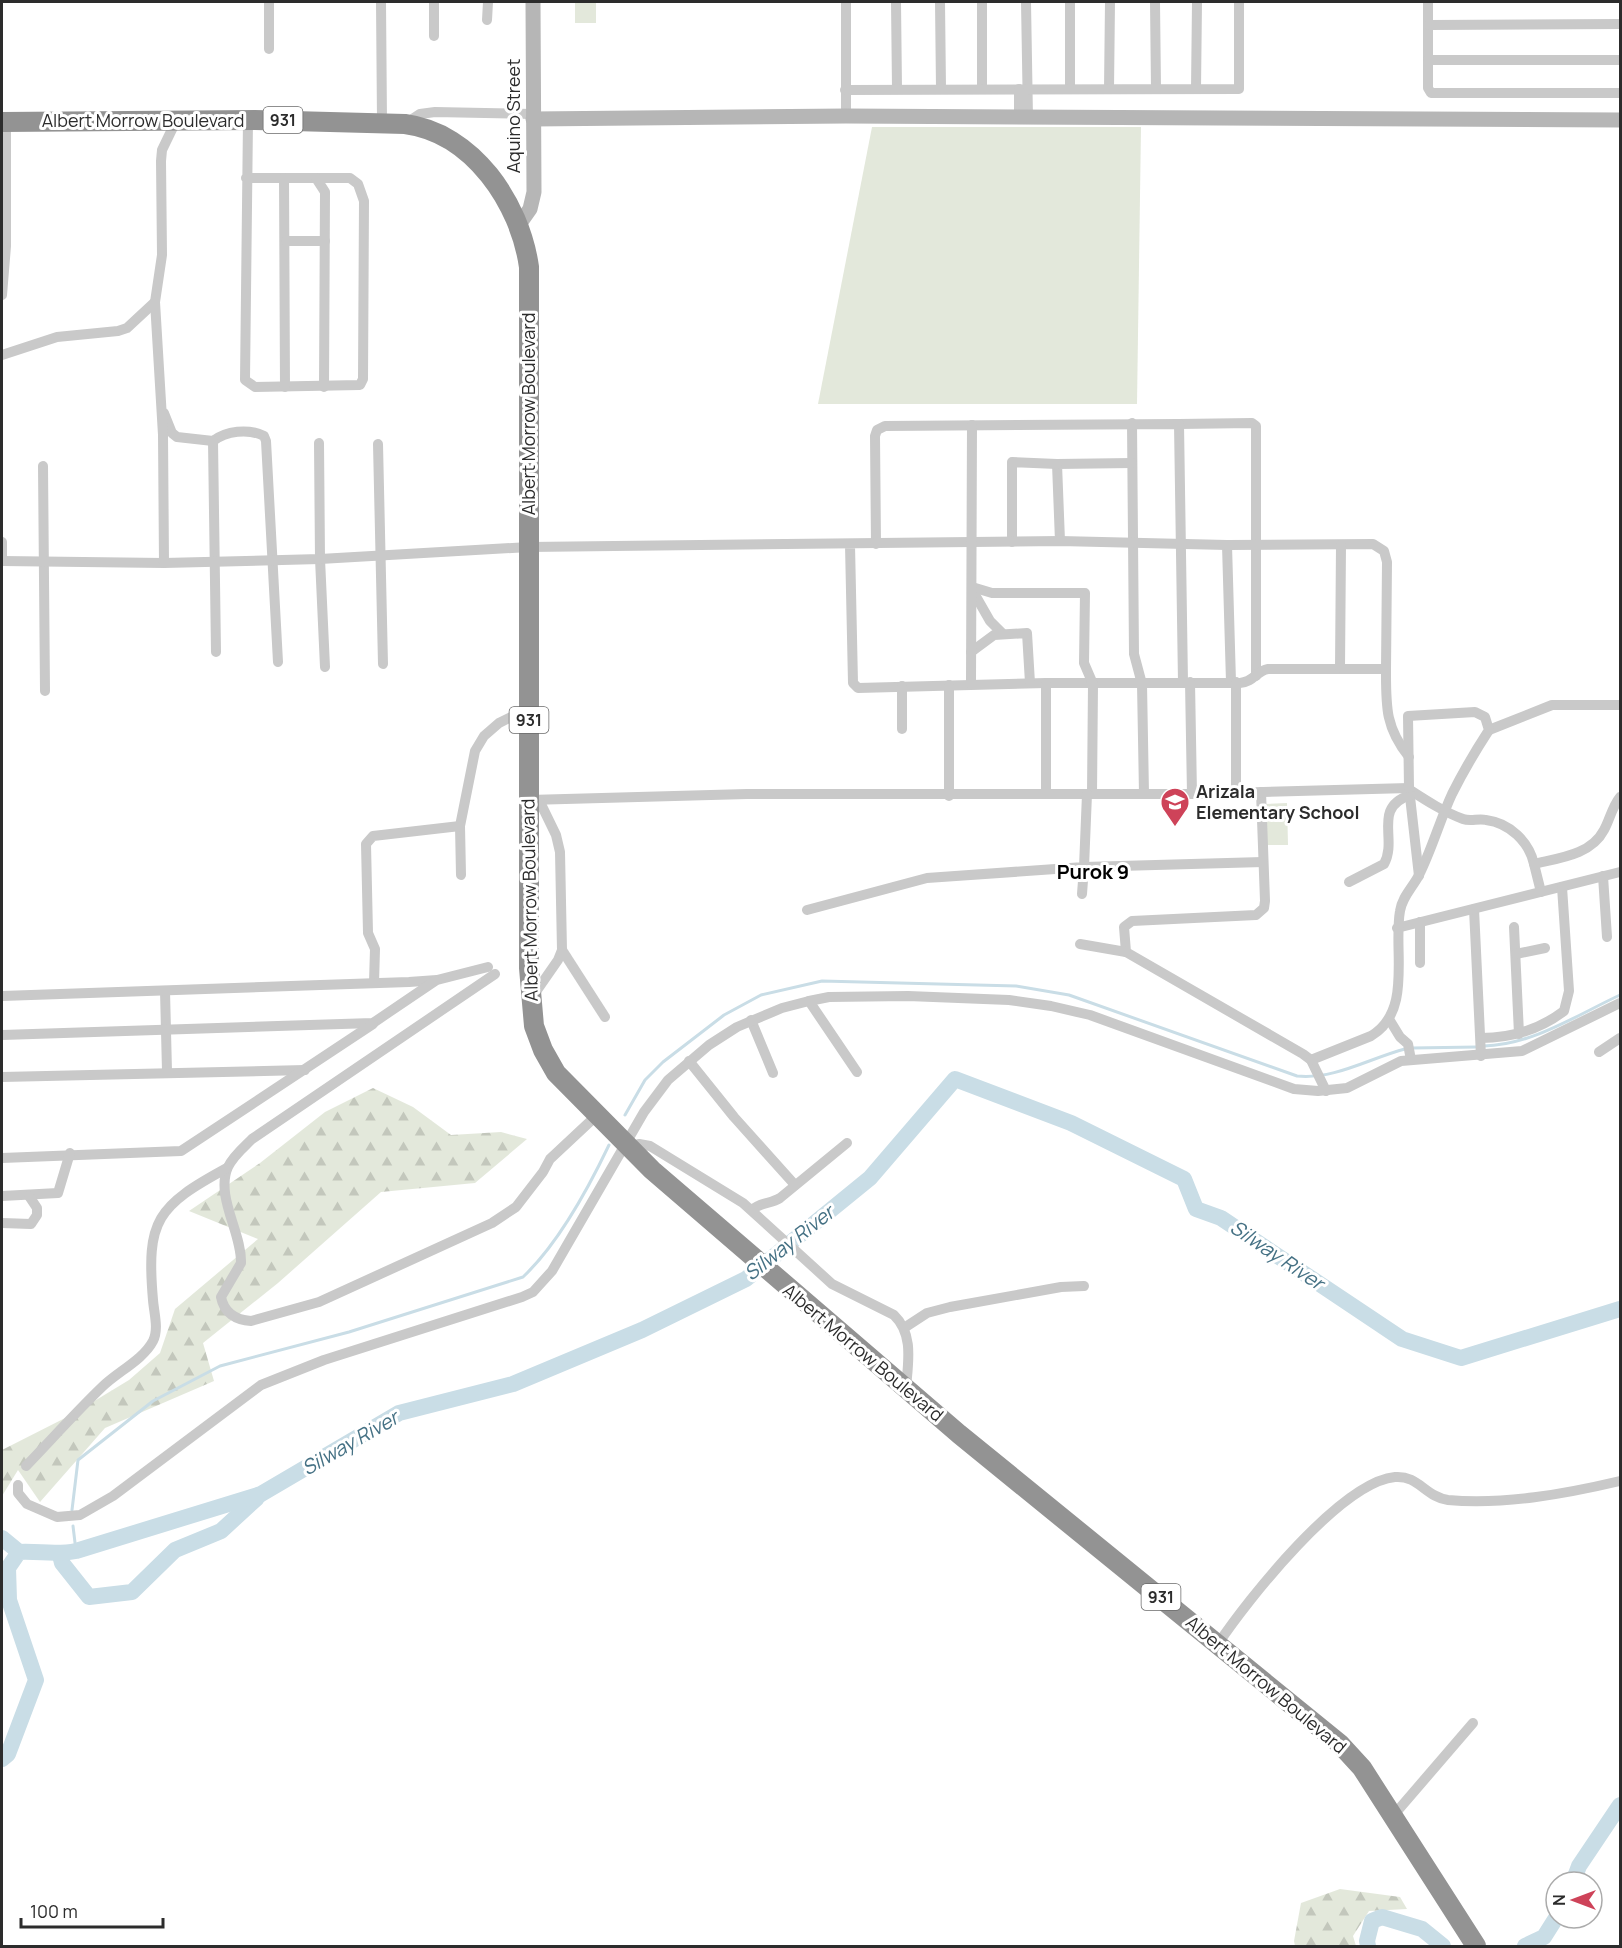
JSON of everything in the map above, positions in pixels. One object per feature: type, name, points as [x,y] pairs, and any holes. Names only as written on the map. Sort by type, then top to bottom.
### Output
[{"type":"highway","name":"Albert Morrow Boulevard","points":[[4,122],[248,120],[405,124],[437,133],[464,148],[493,181],[518,226],[529,267],[529,708],[534,800],[530,999],[534,1026],[543,1050],[556,1073],[596,1116],[652,1170],[844,1338],[1340,1744],[1362,1768],[1476,1947]]},
{"type":"street","points":[[268,49],[269,2]]},
{"type":"street","points":[[381,2],[382,122]]},
{"type":"street","points":[[434,2],[434,36]]},
{"type":"street","points":[[487,20],[488,2]]},
{"type":"street","name":"Aquino Street","points":[[518,226],[530,209],[534,192],[533,2]]},
{"type":"street","points":[[846,2],[846,116]]},
{"type":"street","points":[[896,2],[897,89]]},
{"type":"street","points":[[940,2],[941,89]]},
{"type":"street","points":[[982,2],[982,89]]},
{"type":"street","points":[[1023,118],[1026,2]]},
{"type":"street","points":[[1070,2],[1070,89]]},
{"type":"street","points":[[1109,89],[1110,2]]},
{"type":"street","points":[[1155,2],[1156,89]]},
{"type":"street","points":[[1196,89],[1197,2]]},
{"type":"street","points":[[845,90],[1239,89],[1239,2]]},
{"type":"street","points":[[1428,2],[1428,88],[1431,93],[1437,95],[1620,93]]},
{"type":"street","points":[[1429,25],[1620,24]]},
{"type":"street","points":[[1428,60],[1620,60]]},
{"type":"street","points":[[405,124],[420,114],[435,112],[533,116],[1620,120]]},
{"type":"street","points":[[246,178],[350,178],[358,184],[364,201],[362,383],[356,387],[255,387],[246,380],[246,178],[248,120]]},
{"type":"street","points":[[164,563],[163,435],[159,405],[155,302],[162,255],[160,161],[162,150],[176,121]]},
{"type":"street","points":[[2,295],[6,246],[4,122]]},
{"type":"street","points":[[284,178],[285,387]]},
{"type":"street","points":[[316,178],[325,192],[324,387]]},
{"type":"street","points":[[286,241],[325,241]]},
{"type":"street","points":[[2,355],[57,337],[118,331],[127,328],[155,302]]},
{"type":"street","points":[[159,405],[172,433],[177,437],[213,441],[220,436],[238,432],[257,432],[264,436],[269,448],[278,662]]},
{"type":"street","points":[[1132,423],[1134,659],[1142,684],[1144,794]]},
{"type":"street","points":[[1179,424],[1180,542],[1192,794]]},
{"type":"street","points":[[876,544],[877,430],[885,426],[1255,424],[1257,676]]},
{"type":"street","points":[[971,684],[972,425]]},
{"type":"street","points":[[213,441],[216,652]]},
{"type":"street","points":[[319,443],[320,559],[325,667]]},
{"type":"street","points":[[378,444],[382,664]]},
{"type":"street","points":[[1012,542],[1012,462],[1132,463]]},
{"type":"street","points":[[1058,464],[1060,541]]},
{"type":"street","points":[[43,466],[45,691]]},
{"type":"street","points":[[2,542],[2,561],[44,563],[320,559],[529,547],[1060,541],[1180,542],[1227,545],[1373,543],[1382,548],[1386,555],[1386,706],[1392,733],[1409,758]]},
{"type":"street","points":[[850,545],[853,683],[863,689],[971,684],[1248,682],[1268,669],[1386,669]]},
{"type":"street","points":[[1227,545],[1234,682],[1236,792]]},
{"type":"street","points":[[1340,668],[1341,545]]},
{"type":"street","points":[[972,587],[978,604],[1002,633]]},
{"type":"street","points":[[972,587],[993,593],[1085,594],[1084,663],[1093,684],[1090,794],[1082,894]]},
{"type":"street","points":[[971,652],[994,635],[1027,633],[1030,683]]},
{"type":"street","points":[[1046,683],[1046,793]]},
{"type":"street","points":[[949,685],[950,796]]},
{"type":"street","points":[[902,686],[902,729]]},
{"type":"street","points":[[1311,1060],[1371,1036],[1380,1030],[1389,1019],[1397,996],[1397,928],[1402,903],[1419,876],[1452,795],[1490,730],[1552,705],[1620,705]]},
{"type":"street","points":[[461,875],[460,826],[475,751],[484,736],[499,723],[529,708]]},
{"type":"street","points":[[1419,876],[1410,791],[1408,717],[1475,712],[1485,717],[1490,730]]},
{"type":"street","points":[[1349,882],[1384,864],[1387,854],[1389,811],[1395,802],[1410,791]]},
{"type":"street","points":[[534,800],[759,794],[900,793],[950,796],[1046,793],[1192,794],[1410,791],[1466,820],[1489,820],[1511,831],[1528,844],[1541,892]]},
{"type":"street","points":[[1126,952],[1125,927],[1132,921],[1256,915],[1261,912],[1265,901],[1261,792]]},
{"type":"street","points":[[1432,804],[1452,795]]},
{"type":"street","points":[[1534,864],[1567,856],[1595,844],[1603,833],[1620,797]]},
{"type":"street","points":[[530,999],[550,973],[562,950],[560,852],[556,835],[534,800]]},
{"type":"street","points":[[1432,804],[1440,826]]},
{"type":"street","points":[[374,983],[375,949],[368,933],[366,844],[368,840],[373,836],[460,826]]},
{"type":"street","points":[[807,910],[927,878],[1084,867],[1263,862]]},
{"type":"street","points":[[1397,928],[1620,872]]},
{"type":"street","points":[[1603,876],[1607,937]]},
{"type":"street","points":[[1481,1047],[1551,1021],[1567,1005],[1569,991],[1562,887]]},
{"type":"street","points":[[1474,909],[1481,1047]]},
{"type":"street","points":[[1420,922],[1420,963]]},
{"type":"street","points":[[1514,927],[1519,1034]]},
{"type":"street","points":[[1080,944],[1126,952],[1209,1002],[1286,1042],[1311,1060],[1322,1082]]},
{"type":"street","points":[[1516,954],[1545,948]]},
{"type":"street","points":[[562,950],[605,1017]]},
{"type":"street","points":[[2,996],[437,980],[492,971],[252,1139],[227,1168],[180,1196],[159,1219],[153,1233],[150,1256],[156,1331],[150,1345],[103,1386],[26,1466]]},
{"type":"street","points":[[2,1158],[70,1153],[181,1151],[306,1070],[437,980]]},
{"type":"street","points":[[165,991],[167,1071]]},
{"type":"street","points":[[18,1485],[18,1493],[27,1504],[57,1517],[80,1515],[122,1489],[261,1385],[324,1360],[491,1308],[533,1292],[552,1271],[628,1146],[655,1094],[709,1045],[751,1020],[809,1001],[829,997],[908,996],[1009,1000],[1051,1006],[1090,1015],[1294,1089],[1322,1082],[1354,1086],[1410,1052],[1481,1047],[1522,1052],[1620,1003]]},
{"type":"street","points":[[809,1001],[857,1072]]},
{"type":"street","points":[[1389,1019],[1410,1052]]},
{"type":"street","points":[[751,1020],[773,1073]]},
{"type":"street","points":[[2,1035],[373,1023]]},
{"type":"street","points":[[350,1024],[360,1032]]},
{"type":"street","points":[[1599,1052],[1620,1038]]},
{"type":"street","points":[[689,1061],[734,1117],[795,1185]]},
{"type":"street","points":[[2,1077],[167,1071],[306,1070]]},
{"type":"street","points":[[227,1168],[229,1207],[240,1246],[241,1263],[238,1272],[224,1289],[223,1304],[240,1320],[258,1320],[319,1302],[505,1216],[516,1208],[550,1159],[596,1116]]},
{"type":"street","points":[[754,1212],[761,1204],[773,1202],[847,1143]]},
{"type":"street","points":[[628,1146],[639,1144],[650,1146],[754,1212],[841,1290],[887,1310],[904,1328],[909,1347],[906,1390]]},
{"type":"street","points":[[2,1196],[58,1193],[70,1153]]},
{"type":"street","points":[[2,1223],[31,1224],[34,1221],[37,1208],[29,1196]]},
{"type":"street","points":[[904,1328],[927,1313],[950,1307],[1061,1287],[1084,1286]]},
{"type":"street","points":[[1218,1644],[1250,1600],[1318,1525],[1341,1504],[1379,1481],[1406,1477],[1414,1480],[1435,1496],[1465,1501],[1552,1494],[1620,1481]]},
{"type":"street","points":[[1393,1816],[1473,1723]]},
{"type":"green space","points":[[575,2],[596,2],[596,23],[575,23]]},
{"type":"green space","points":[[872,127],[1141,127],[1137,404],[818,404]]},
{"type":"green space","points":[[1287,803],[1288,845],[1265,845],[1265,804]]},
{"type":"green space","points":[[373,1088],[413,1107],[451,1135],[501,1132],[527,1139],[475,1183],[381,1192],[278,1283],[203,1343],[214,1381],[105,1428],[40,1502],[18,1470],[2,1496],[2,1450],[73,1414],[129,1380],[160,1353],[175,1309],[258,1239],[189,1211],[260,1163],[325,1112]]},
{"type":"green space","points":[[1340,1889],[1400,1897],[1407,1909],[1369,1911],[1353,1936],[1356,1946],[1295,1946],[1301,1903]]},
{"type":"waterway","points":[[625,1115],[645,1080],[663,1062],[724,1015],[761,995],[822,981],[1016,986],[1069,995],[1297,1076],[1338,1072],[1405,1049]]},
{"type":"waterway","points":[[1484,1046],[1537,1035],[1620,995]]},
{"type":"waterway","points":[[1412,1048],[1477,1047]]},
{"type":"waterway","name":"Silway River","points":[[2,1759],[8,1754],[36,1680],[9,1600],[8,1568],[19,1552],[76,1551],[261,1494],[399,1413],[513,1384],[642,1330],[746,1279],[870,1178],[955,1079],[1071,1123],[1184,1179],[1196,1209],[1221,1218],[1402,1339],[1461,1358],[1620,1309]]},
{"type":"waterway","points":[[72,1510],[78,1460],[153,1401],[220,1366],[349,1332],[523,1277],[560,1232],[582,1197],[609,1145]]},
{"type":"waterway","points":[[60,1555],[62,1563],[89,1597],[132,1592],[175,1550],[221,1531],[257,1498]]},
{"type":"waterway","points":[[73,1526],[76,1551]]},
{"type":"waterway","points":[[2,1538],[19,1552]]},
{"type":"waterway","points":[[1578,1870],[1620,1805]]},
{"type":"waterway","points":[[1368,1946],[1372,1921],[1382,1917],[1422,1929],[1443,1946]]},
{"type":"waterway","points":[[1525,1946],[1544,1937],[1548,1930]]},
{"type":"place","name":"Arizala Elementary School","points":[[1175,828]]},
{"type":"district","name":"Purok 9","points":[[1093,872]]}]
